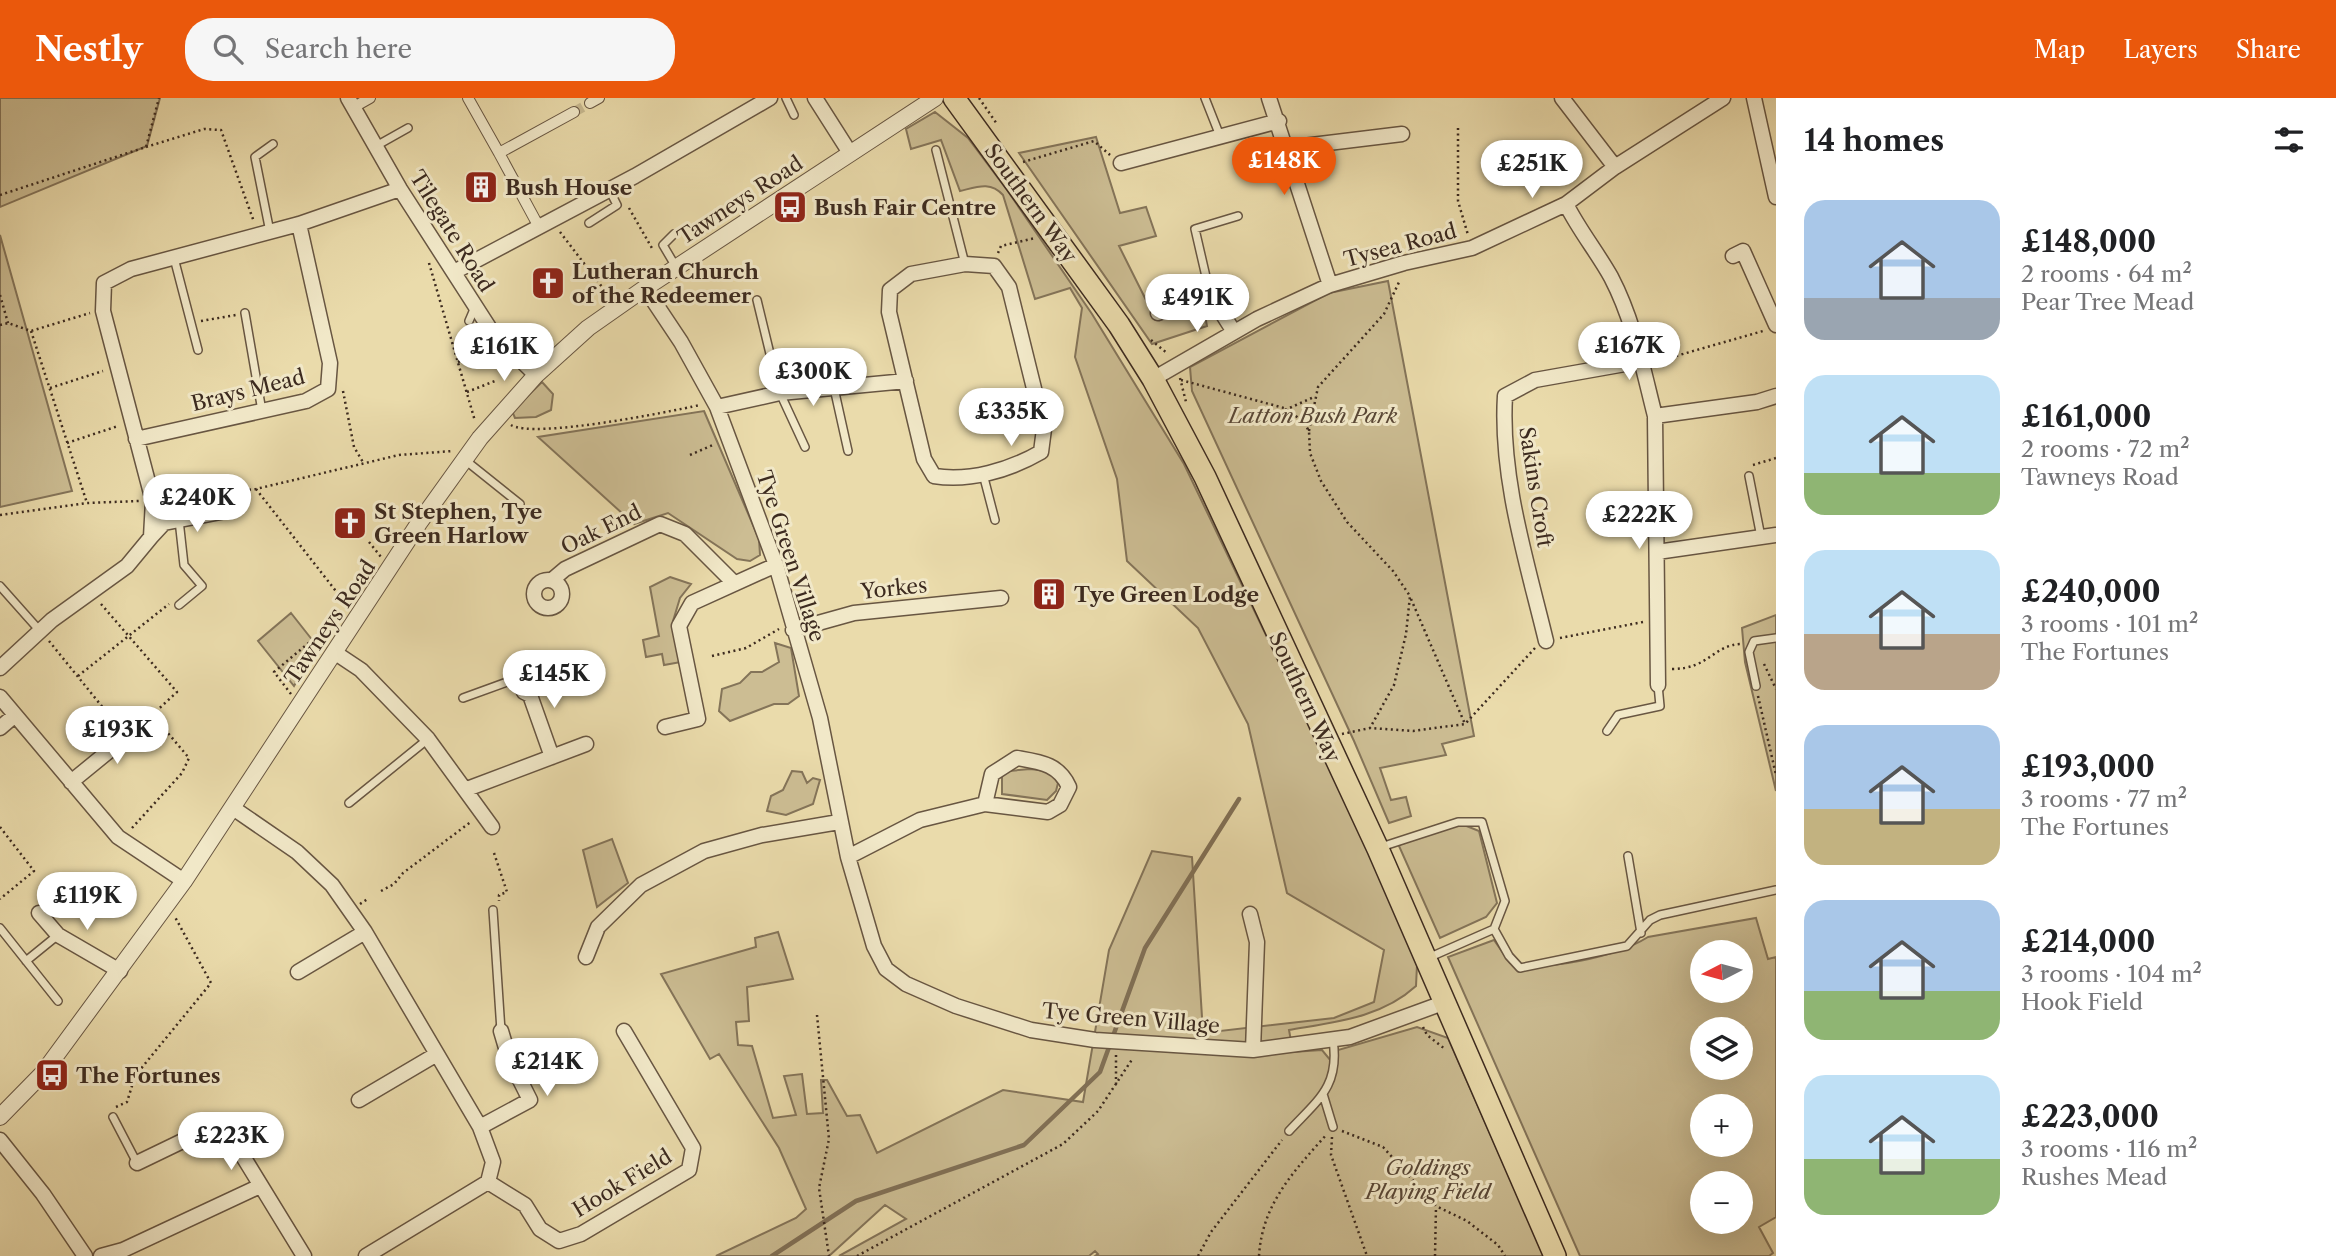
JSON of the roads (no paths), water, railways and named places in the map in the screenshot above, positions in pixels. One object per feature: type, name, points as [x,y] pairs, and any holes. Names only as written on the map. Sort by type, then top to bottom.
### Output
[{"type":"main road","name":"Southern Way","points":[[954,98],[1119,325],[1153,379],[1205,477],[1377,849],[1423,960],[1555,1256]]},
{"type":"street","points":[[351,103],[370,98]]},
{"type":"street","points":[[468,98],[499,153],[545,224]]},
{"type":"street","points":[[454,272],[610,189],[643,176],[770,98]]},
{"type":"street","points":[[816,98],[850,153]]},
{"type":"street","name":"Tawneys Road","points":[[0,1117],[43,1073],[168,905],[458,458],[536,375],[588,328],[676,267],[935,98]]},
{"type":"street","points":[[1269,98],[1279,121],[1330,285]]},
{"type":"street","points":[[1562,98],[1615,167]]},
{"type":"street","points":[[1754,98],[1776,197]]},
{"type":"street","name":"Tysea Road","points":[[1153,379],[1178,374],[1234,332],[1330,285],[1404,263],[1472,248],[1566,204],[1615,167],[1716,100]]},
{"type":"street","name":"Tilegate Road","points":[[351,103],[400,189],[492,332],[536,375]]},
{"type":"street","points":[[499,153],[574,112]]},
{"type":"street","points":[[1121,163],[1279,121]]},
{"type":"street","points":[[1287,148],[1402,134]]},
{"type":"street","points":[[151,537],[153,501],[103,309],[104,283],[131,269],[299,224],[400,189]]},
{"type":"street","points":[[1566,204],[1579,232],[1610,275],[1629,316],[1655,416],[1658,685]]},
{"type":"street","name":"Brays Mead","points":[[136,439],[306,401],[328,389],[330,363],[299,224]]},
{"type":"street","points":[[1733,256],[1743,251],[1769,328]]},
{"type":"street","points":[[965,264],[992,266],[1009,287],[1044,429],[1041,452],[1021,464],[957,480],[934,476],[924,459],[889,312],[890,290],[911,274],[965,264]]},
{"type":"street","name":"Tye Green Village","points":[[645,288],[681,342],[715,404],[776,565],[820,718],[848,857],[874,946],[886,970],[906,984],[956,1006],[1031,1030],[1116,1041],[1253,1050],[1350,1037],[1443,1003]]},
{"type":"street","points":[[1158,313],[1210,294],[1234,332]]},
{"type":"street","name":"Sakins Croft","points":[[1546,641],[1517,523],[1503,426],[1505,396],[1535,380],[1642,363]]},
{"type":"street","points":[[715,404],[780,393],[906,382]]},
{"type":"street","points":[[1655,416],[1757,402],[1776,396]]},
{"type":"street","points":[[0,668],[40,631],[127,566],[164,523],[231,510]]},
{"type":"street","name":"Oak End","points":[[552,580],[565,569],[660,524],[685,534],[734,583]]},
{"type":"street","points":[[1657,552],[1776,535]]},
{"type":"street","points":[[665,727],[698,719],[679,626],[692,603],[776,565]]},
{"type":"street","name":"Yorkes","points":[[792,626],[854,613],[1001,598]]},
{"type":"street","points":[[334,652],[361,670],[428,740],[467,789],[492,827]]},
{"type":"street","points":[[519,678],[524,692],[530,695],[552,757]]},
{"type":"street","points":[[0,697],[122,839],[184,881]]},
{"type":"street","points":[[0,728],[14,716]]},
{"type":"street","points":[[71,782],[142,724]]},
{"type":"street","points":[[467,789],[586,744]]},
{"type":"street","points":[[848,857],[920,820],[985,804],[1048,812],[1060,805],[1069,787],[1064,776],[1048,763],[1017,758],[992,774],[985,804]]},
{"type":"street","points":[[233,808],[298,852],[332,885],[365,932],[480,1127],[493,1162],[488,1182],[384,1251],[366,1256]]},
{"type":"street","points":[[586,957],[598,927],[641,885],[704,851],[762,835],[839,822]]},
{"type":"street","points":[[39,913],[58,935],[120,971]]},
{"type":"street","points":[[1250,914],[1256,942],[1253,1050]]},
{"type":"street","points":[[298,972],[365,932]]},
{"type":"street","points":[[480,1127],[530,1100],[509,1058],[501,1031]]},
{"type":"street","name":"Hook Field","points":[[488,1182],[525,1205],[540,1229],[559,1241],[581,1234],[689,1170],[693,1148],[624,1031]]},
{"type":"street","points":[[359,1100],[437,1054]]},
{"type":"street","points":[[137,1163],[222,1122],[304,1256]]},
{"type":"street","points":[[0,1140],[43,1194],[85,1256]]},
{"type":"street","points":[[101,1256],[123,1250],[260,1186]]},
{"type":"lane","points":[[786,98],[794,115]]},
{"type":"lane","points":[[1205,98],[1220,137]]},
{"type":"lane","points":[[376,146],[408,128]]},
{"type":"lane","points":[[265,233],[255,157],[273,144]]},
{"type":"lane","points":[[936,150],[965,264]]},
{"type":"lane","points":[[589,222],[617,205],[610,189]]},
{"type":"lane","points":[[1210,294],[1195,229],[1238,216]]},
{"type":"lane","points":[[674,234],[663,245],[676,267]]},
{"type":"lane","points":[[174,258],[198,350]]},
{"type":"lane","points":[[757,300],[772,362]]},
{"type":"lane","points":[[468,321],[475,306]]},
{"type":"lane","points":[[244,313],[262,411]]},
{"type":"lane","points":[[776,375],[780,393],[805,447]]},
{"type":"lane","points":[[834,388],[848,451]]},
{"type":"lane","points":[[458,458],[520,504]]},
{"type":"lane","points":[[983,473],[995,520]]},
{"type":"lane","points":[[1749,476],[1761,538]]},
{"type":"lane","points":[[179,606],[202,586],[184,565],[180,520]]},
{"type":"lane","points":[[0,586],[40,631]]},
{"type":"lane","points":[[1756,686],[1749,652],[1753,644],[1776,638]]},
{"type":"lane","points":[[463,698],[519,678]]},
{"type":"lane","points":[[1608,731],[1618,715],[1660,706],[1658,685]]},
{"type":"lane","points":[[349,803],[428,740]]},
{"type":"lane","points":[[1377,849],[1391,842],[1458,822],[1482,822],[1505,901],[1494,929],[1423,960]]},
{"type":"lane","points":[[1628,856],[1641,934]]},
{"type":"lane","points":[[1494,929],[1509,956],[1520,968],[1628,946],[1641,934],[1650,920],[1660,915],[1776,890]]},
{"type":"lane","points":[[493,911],[501,1031]]},
{"type":"lane","points":[[0,928],[58,1001]]},
{"type":"lane","points":[[26,961],[58,935]]},
{"type":"lane","points":[[1289,1131],[1323,1094],[1335,1068],[1333,1040]]},
{"type":"lane","points":[[1323,1094],[1333,1127]]},
{"type":"lane","points":[[113,1117],[137,1163]]},
{"type":"waterway","points":[[772,1256],[856,1201],[1024,1145],[1100,1072],[1145,948],[1239,799]]},
{"type":"tunnel","points":[[574,112],[590,103]]},
{"type":"place","name":"Bush House","points":[[481,187]]},
{"type":"place","name":"Bush Fair Centre","points":[[790,207]]},
{"type":"place","name":"Lutheran Church of the Redeemer","points":[[548,283]]},
{"type":"place","name":"St Stephen, Tye Green Harlow","points":[[350,523]]},
{"type":"place","name":"Tye Green Lodge","points":[[1049,594]]},
{"type":"place","name":"The Fortunes","points":[[52,1075]]},
{"type":"park label","name":"Latton Bush Park","points":[[1313,415]]},
{"type":"park label","name":"Goldings Playing Field","points":[[1428,1179]]}]
